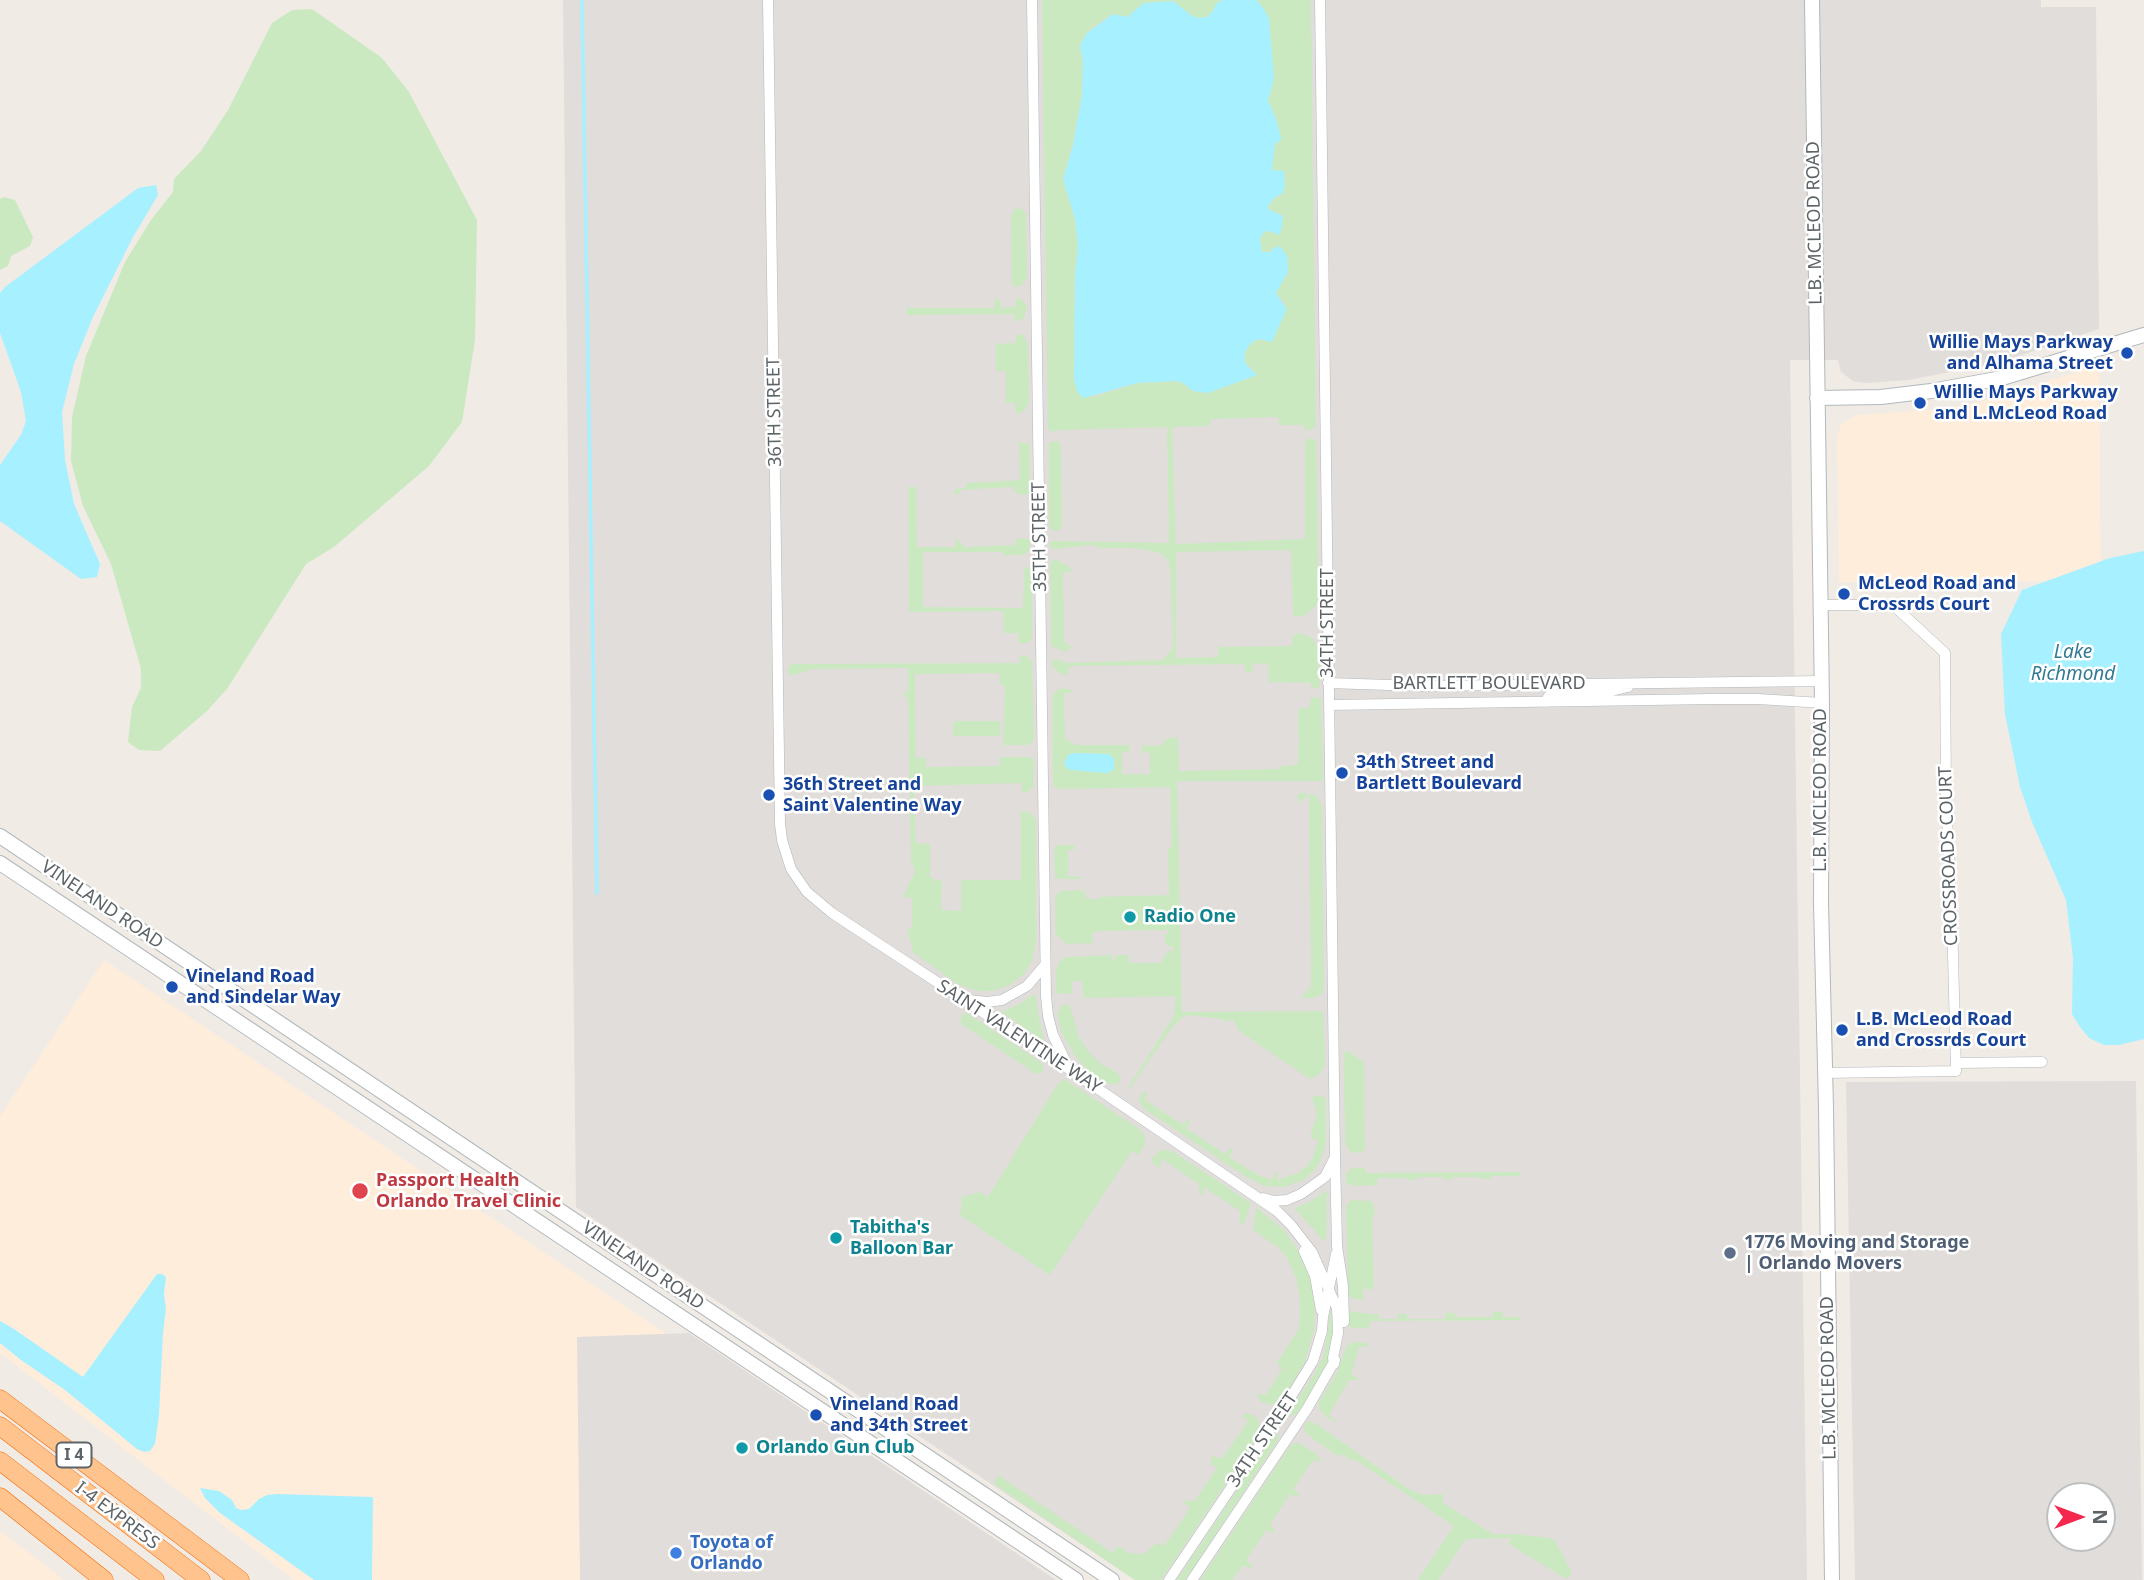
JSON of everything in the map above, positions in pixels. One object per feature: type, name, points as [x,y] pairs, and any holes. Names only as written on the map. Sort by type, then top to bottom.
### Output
[{"type":"highway","name":"I 4","points":[[0,1399],[240,1580]]},
{"type":"highway","name":"I-4 EXPRESS","points":[[0,1426],[201,1580]]},
{"type":"highway","name":"I-4 EXPRESS","points":[[0,1461],[155,1580]]},
{"type":"highway","points":[[0,1497],[104,1580]]},
{"type":"street","name":"36TH STREET","points":[[768,0],[780,824]]},
{"type":"street","name":"35TH STREET","points":[[1032,0],[1045,965],[1048,1016],[1053,1035],[1069,1069]]},
{"type":"street","name":"34TH STREET","points":[[1192,1580],[1319,1390],[1334,1364],[1343,1336],[1335,1156],[1320,0]]},
{"type":"street","name":"L.B. MCLEOD ROAD","points":[[1812,0],[1822,703],[1821,903],[1832,1580]]},
{"type":"street","points":[[1817,398],[1881,397],[2002,378],[2144,335]]},
{"type":"street","name":"CROSSROADS COURT","points":[[1820,606],[1893,605],[1945,653],[1946,798],[1956,1063]]},
{"type":"street","name":"BARTLETT BOULEVARD","points":[[1328,683],[1420,686],[1821,681]]},
{"type":"street","name":"BARTLETT BOULEVARD","points":[[1546,702],[1553,692],[1611,691],[1649,682]]},
{"type":"street","name":"BARTLETT BOULEVARD","points":[[1329,705],[1747,699],[1822,703]]},
{"type":"street","name":"SAINT VALENTINE WAY","points":[[780,824],[791,869],[807,892],[832,913],[1259,1197],[1291,1225],[1312,1252]]},
{"type":"street","name":"VINELAND ROAD","points":[[0,836],[1112,1580]]},
{"type":"street","name":"VINELAND ROAD","points":[[0,863],[1076,1580]]},
{"type":"street","points":[[964,1000],[1002,1000],[1027,986],[1045,965]]},
{"type":"street","points":[[205,1002],[219,983]]},
{"type":"street","points":[[1825,1073],[1956,1071],[1956,1063],[2042,1062]]},
{"type":"street","points":[[386,1122],[400,1103]]},
{"type":"street","points":[[1259,1197],[1274,1201],[1301,1194],[1325,1177],[1335,1156]]},
{"type":"street","name":"SAINT VALENTINE WAY","points":[[1291,1225],[1315,1276],[1323,1317]]},
{"type":"street","name":"34TH STREET","points":[[1169,1580],[1300,1384],[1320,1344],[1337,1246]]},
{"type":"street","name":"34TH STREET","points":[[1312,1252],[1337,1308],[1334,1364]]},
{"type":"street","points":[[712,1338],[722,1319]]},
{"type":"street","points":[[860,1437],[872,1419]]},
{"type":"street","points":[[964,1505],[974,1488]]},
{"type":"shaded area","points":[[563,0],[2041,0],[2041,7],[2096,7],[2099,329],[1998,363],[1908,380],[1866,383],[1853,381],[1841,372],[1838,360],[1790,360],[1807,1580],[1135,1580],[576,1207]]},
{"type":"shaded area","points":[[2099,365],[2101,581],[1839,582],[1837,436],[1841,425],[1858,415],[1943,409],[1983,401]]},
{"type":"shaded area","points":[[104,960],[666,1334],[577,1337],[773,1580],[294,1580],[0,1353],[0,1116]]},
{"type":"shaded area","points":[[2136,1081],[2142,1580],[1855,1580],[1846,1082]]},
{"type":"shaded area","points":[[689,1333],[1056,1580],[580,1580],[577,1337]]},
{"type":"shaded area","points":[[0,1532],[36,1558],[64,1580],[0,1580]]},
{"type":"green space","points":[[1042,0],[1222,0],[1207,17],[1198,18],[1173,1],[1144,3],[1127,17],[1112,14],[1087,32],[1080,45],[1083,61],[1082,95],[1073,145],[1063,179],[1075,219],[1078,246],[1074,380],[1093,397],[1137,383],[1175,381],[1183,383],[1193,391],[1208,393],[1257,375],[1245,363],[1245,352],[1251,343],[1259,339],[1272,342],[1285,303],[1277,296],[1277,289],[1288,272],[1272,251],[1262,252],[1261,248],[1260,238],[1264,232],[1275,233],[1283,216],[1268,209],[1274,198],[1280,196],[1271,169],[1275,144],[1281,140],[1268,100],[1274,79],[1261,5],[1256,0],[1311,0],[1316,426],[1309,431],[1303,425],[1279,425],[1279,418],[1275,417],[1211,419],[1210,426],[1172,427],[1176,544],[1305,539],[1305,441],[1311,438],[1316,440],[1319,600],[1316,606],[1303,617],[1293,615],[1291,550],[1176,552],[1176,658],[1218,657],[1218,647],[1292,646],[1293,635],[1300,633],[1312,638],[1318,647],[1320,687],[1311,688],[1311,683],[1269,682],[1268,663],[1253,664],[1250,673],[1245,671],[1244,664],[1070,666],[1066,676],[1052,666],[1052,661],[1056,659],[1066,663],[1163,660],[1172,649],[1173,639],[1170,570],[1168,560],[1160,553],[1135,548],[1100,548],[1093,545],[1052,549],[1049,545],[1054,541],[1169,543],[1167,427],[1053,432],[1048,429]]},
{"type":"green space","points":[[312,9],[382,58],[409,92],[477,220],[475,340],[462,422],[429,466],[334,547],[306,564],[227,689],[207,711],[160,751],[139,750],[128,742],[132,707],[141,688],[141,669],[111,564],[83,506],[71,461],[72,417],[86,356],[125,262],[151,220],[173,192],[174,179],[201,151],[228,110],[272,23],[292,10]]},
{"type":"green space","points":[[4,197],[15,200],[33,237],[30,246],[11,256],[8,266],[0,270],[0,199]]},
{"type":"green space","points":[[1015,208],[1023,209],[1026,214],[1027,278],[1022,285],[1015,287],[1012,285],[1011,216]]},
{"type":"green space","points":[[994,298],[1001,301],[1000,308],[1015,307],[1016,299],[1021,299],[1027,306],[1024,318],[1016,322],[1014,314],[906,315],[906,308],[994,308]]},
{"type":"green space","points":[[1016,335],[1024,336],[1028,346],[1029,402],[1026,409],[1019,414],[1015,412],[1015,403],[1006,403],[1006,371],[996,371],[996,344],[1015,343]]},
{"type":"green space","points":[[1058,441],[1061,446],[1062,525],[1057,531],[1051,530],[1049,525],[1049,445]]},
{"type":"green space","points":[[1019,442],[1030,444],[1030,494],[1018,495],[1012,487],[961,490],[955,497],[955,489],[966,488],[966,483],[1020,480]]},
{"type":"green space","points":[[908,487],[916,487],[917,547],[955,547],[956,538],[965,547],[1013,545],[1018,538],[1030,539],[1030,549],[1024,555],[1003,555],[1003,552],[923,552],[923,607],[1023,608],[1024,570],[1029,568],[1032,572],[1032,637],[1028,643],[1019,643],[1018,633],[1004,633],[1003,611],[909,612]]},
{"type":"green space","points":[[1056,559],[1072,572],[1063,572],[1064,642],[1072,647],[1066,652],[1051,646],[1050,563]]},
{"type":"green space","points":[[1020,655],[1029,657],[1032,662],[1032,743],[1003,745],[1005,686],[1000,685],[999,673],[915,674],[916,758],[926,758],[926,767],[999,766],[1000,757],[1031,757],[1034,762],[1033,787],[1022,792],[1022,783],[914,786],[916,843],[930,844],[930,878],[934,878],[934,881],[942,880],[941,910],[961,911],[961,880],[1021,880],[1021,811],[1029,812],[1036,819],[1036,943],[1032,960],[1025,973],[1010,985],[993,991],[979,991],[959,985],[911,951],[913,950],[907,929],[912,928],[912,898],[903,897],[914,873],[914,866],[911,866],[908,699],[905,697],[905,692],[908,691],[908,668],[813,669],[793,675],[788,673],[788,668],[792,664],[1020,663]]},
{"type":"green space","points":[[1057,690],[1072,690],[1072,693],[1064,693],[1065,739],[1077,745],[1130,745],[1129,752],[1122,753],[1122,774],[1150,774],[1150,753],[1142,752],[1142,745],[1158,746],[1168,738],[1178,738],[1179,771],[1280,769],[1281,766],[1298,765],[1298,709],[1309,708],[1311,697],[1321,698],[1323,781],[1177,781],[1182,1012],[1323,1011],[1325,1064],[1320,1074],[1310,1079],[1239,1031],[1233,1019],[1228,1023],[1222,1019],[1188,1015],[1181,1018],[1171,1029],[1127,1092],[1174,1016],[1176,996],[1085,998],[1082,981],[1072,981],[1072,994],[1056,993],[1056,969],[1061,960],[1067,957],[1111,955],[1114,961],[1116,955],[1128,955],[1130,963],[1161,963],[1168,951],[1173,951],[1173,946],[1168,946],[1165,941],[1168,930],[1100,931],[1092,933],[1093,943],[1067,944],[1057,935],[1055,897],[1060,891],[1084,890],[1086,898],[1092,899],[1169,895],[1166,848],[1172,847],[1170,787],[1059,789],[1053,785],[1052,698]]},
{"type":"green space","points":[[953,721],[1000,721],[1000,736],[953,736]]},
{"type":"green space","points":[[1298,793],[1316,795],[1322,806],[1324,986],[1322,994],[1314,998],[1301,998],[1311,986],[1309,795],[1298,803]]},
{"type":"green space","points":[[1058,845],[1074,845],[1074,850],[1068,850],[1068,876],[1082,879],[1055,877],[1054,850]]},
{"type":"green space","points":[[1035,993],[1043,1041],[1001,1012],[1018,1005]]},
{"type":"green space","points":[[1063,1004],[1070,1006],[1079,1038],[1089,1052],[1100,1063],[1119,1074],[1121,1079],[1118,1084],[1101,1080],[1075,1056],[1063,1036],[1057,1014]]},
{"type":"green space","points":[[967,1013],[1042,1063],[1044,1069],[1041,1073],[1036,1074],[961,1024],[963,1014]]},
{"type":"green space","points":[[1348,1051],[1364,1062],[1365,1149],[1361,1153],[1351,1152],[1345,1144],[1344,1055]]},
{"type":"green space","points":[[1064,1079],[1142,1131],[1145,1145],[1139,1155],[1132,1151],[1050,1275],[958,1214],[962,1209],[962,1197],[980,1192],[988,1197],[1057,1085]]},
{"type":"green space","points":[[1144,1091],[1147,1093],[1145,1100],[1182,1124],[1189,1119],[1186,1128],[1225,1154],[1232,1147],[1233,1151],[1229,1157],[1258,1175],[1272,1180],[1275,1171],[1277,1180],[1298,1173],[1313,1157],[1318,1141],[1310,1137],[1317,1114],[1312,1097],[1321,1095],[1326,1099],[1324,1152],[1317,1167],[1304,1180],[1284,1187],[1264,1186],[1143,1108],[1139,1099]]},
{"type":"green space","points":[[1160,1150],[1172,1151],[1251,1203],[1244,1224],[1240,1223],[1240,1211],[1204,1187],[1203,1196],[1199,1194],[1199,1184],[1161,1158],[1161,1168],[1154,1164],[1152,1159]]},
{"type":"green space","points":[[1362,1167],[1366,1173],[1520,1172],[1520,1176],[1491,1176],[1490,1179],[1454,1177],[1444,1180],[1443,1177],[1417,1177],[1417,1180],[1378,1178],[1377,1185],[1352,1186],[1346,1183],[1346,1174],[1350,1169]]},
{"type":"green space","points":[[1325,1191],[1327,1223],[1324,1241],[1294,1208],[1310,1202]]},
{"type":"green space","points":[[1352,1200],[1371,1201],[1374,1206],[1374,1289],[1363,1289],[1363,1301],[1348,1294],[1346,1209]]},
{"type":"green space","points":[[1256,1207],[1284,1230],[1299,1252],[1309,1274],[1315,1307],[1314,1331],[1305,1362],[1282,1400],[1271,1405],[1259,1401],[1257,1393],[1265,1396],[1282,1369],[1277,1363],[1298,1330],[1300,1299],[1296,1277],[1286,1256],[1253,1230]]},
{"type":"green space","points":[[1331,1307],[1335,1330],[1330,1358],[1297,1413],[1289,1417],[1291,1409],[1324,1355]]},
{"type":"green space","points":[[1352,1311],[1378,1314],[1379,1319],[1398,1319],[1398,1314],[1407,1314],[1407,1319],[1445,1319],[1446,1313],[1455,1313],[1455,1317],[1493,1317],[1493,1312],[1503,1312],[1503,1317],[1521,1317],[1521,1320],[1370,1321],[1368,1328],[1352,1328],[1348,1324],[1348,1313]]},
{"type":"green space","points":[[1355,1342],[1367,1343],[1368,1347],[1359,1347],[1351,1375],[1359,1380],[1349,1380],[1329,1415],[1335,1419],[1334,1422],[1321,1412],[1318,1404],[1337,1373],[1346,1347]]},
{"type":"green space","points":[[1245,1413],[1258,1419],[1258,1436],[1161,1580],[1135,1580],[994,1484],[1001,1469],[999,1476],[1113,1553],[1118,1546],[1128,1553],[1144,1554],[1157,1543],[1164,1546],[1190,1508],[1184,1503],[1185,1500],[1194,1502],[1217,1468],[1211,1464],[1211,1458],[1215,1456],[1222,1459],[1248,1421],[1242,1416]]},
{"type":"green space","points":[[1308,1421],[1315,1423],[1410,1490],[1424,1495],[1443,1494],[1443,1503],[1493,1534],[1550,1538],[1555,1541],[1572,1574],[1566,1579],[1509,1544],[1510,1538],[1466,1539],[1438,1580],[1418,1580],[1454,1526],[1354,1459],[1352,1461],[1341,1454],[1338,1456],[1309,1436],[1303,1429]]},
{"type":"green space","points":[[1279,1433],[1273,1448],[1185,1580],[1177,1580],[1272,1438]]},
{"type":"green space","points":[[1295,1443],[1316,1454],[1320,1462],[1313,1460],[1293,1489],[1299,1497],[1290,1494],[1270,1524],[1275,1531],[1273,1533],[1266,1530],[1246,1560],[1251,1567],[1243,1565],[1232,1580],[1200,1580],[1290,1446]]},
{"type":"water","points":[[1222,0],[1256,0],[1269,18],[1274,79],[1268,100],[1281,138],[1275,144],[1272,170],[1284,171],[1285,186],[1283,193],[1274,198],[1268,206],[1268,209],[1283,216],[1281,231],[1278,235],[1270,231],[1264,232],[1260,238],[1262,252],[1270,252],[1280,246],[1287,256],[1288,272],[1276,293],[1287,309],[1272,342],[1259,339],[1251,343],[1245,352],[1245,363],[1257,375],[1208,393],[1193,391],[1183,383],[1175,381],[1137,383],[1084,398],[1078,393],[1074,380],[1075,276],[1078,246],[1075,219],[1063,179],[1073,145],[1082,95],[1083,61],[1080,45],[1087,33],[1113,14],[1127,17],[1144,3],[1173,1],[1198,18],[1207,17]]},
{"type":"water","points":[[156,185],[158,195],[133,237],[93,317],[74,364],[62,412],[65,460],[74,504],[100,564],[97,577],[81,579],[0,521],[0,465],[21,435],[26,421],[21,392],[0,333],[0,293],[138,188]]},
{"type":"water","name":"Lake Richmond","points":[[2144,551],[2144,1039],[2119,1045],[2104,1045],[2089,1038],[2072,1014],[2073,958],[2066,900],[2020,787],[2005,714],[2001,634],[2022,590],[2110,558]]},
{"type":"water","points":[[1069,754],[1109,754],[1114,759],[1113,770],[1106,773],[1070,770],[1065,766],[1065,761]]},
{"type":"water","points":[[157,1274],[166,1277],[159,1415],[155,1444],[150,1451],[144,1452],[0,1343],[0,1321],[83,1377]]},
{"type":"water","points":[[200,1488],[219,1491],[241,1510],[249,1509],[267,1495],[277,1494],[373,1497],[372,1580],[314,1580],[220,1513],[205,1498]]},
{"type":"waterway","points":[[582,0],[597,893]]},
{"type":"place","name":"Willie Mays Parkway and Alhama Street","points":[[2127,353]]},
{"type":"place","name":"Willie Mays Parkway and L.McLeod Road","points":[[1920,403]]},
{"type":"place","name":"McLeod Road and Crossrds Court","points":[[1844,594]]},
{"type":"place","name":"34th Street and Bartlett Boulevard","points":[[1342,773]]},
{"type":"place","name":"36th Street and Saint Valentine Way","points":[[769,795]]},
{"type":"place","name":"Radio One","points":[[1130,917]]},
{"type":"place","name":"Vineland Road and Sindelar Way","points":[[172,987]]},
{"type":"place","name":"L.B. McLeod Road and Crossrds Court","points":[[1842,1030]]},
{"type":"place","name":"Passport Health Orlando Travel Clinic","points":[[360,1191]]},
{"type":"place","name":"Tabitha's Balloon Bar","points":[[836,1238]]},
{"type":"place","name":"1776 Moving and Storage | Orlando Movers","points":[[1730,1253]]},
{"type":"place","name":"Vineland Road and 34th Street","points":[[816,1415]]},
{"type":"place","name":"Orlando Gun Club","points":[[742,1448]]},
{"type":"place","name":"Toyota of Orlando","points":[[676,1553]]}]
